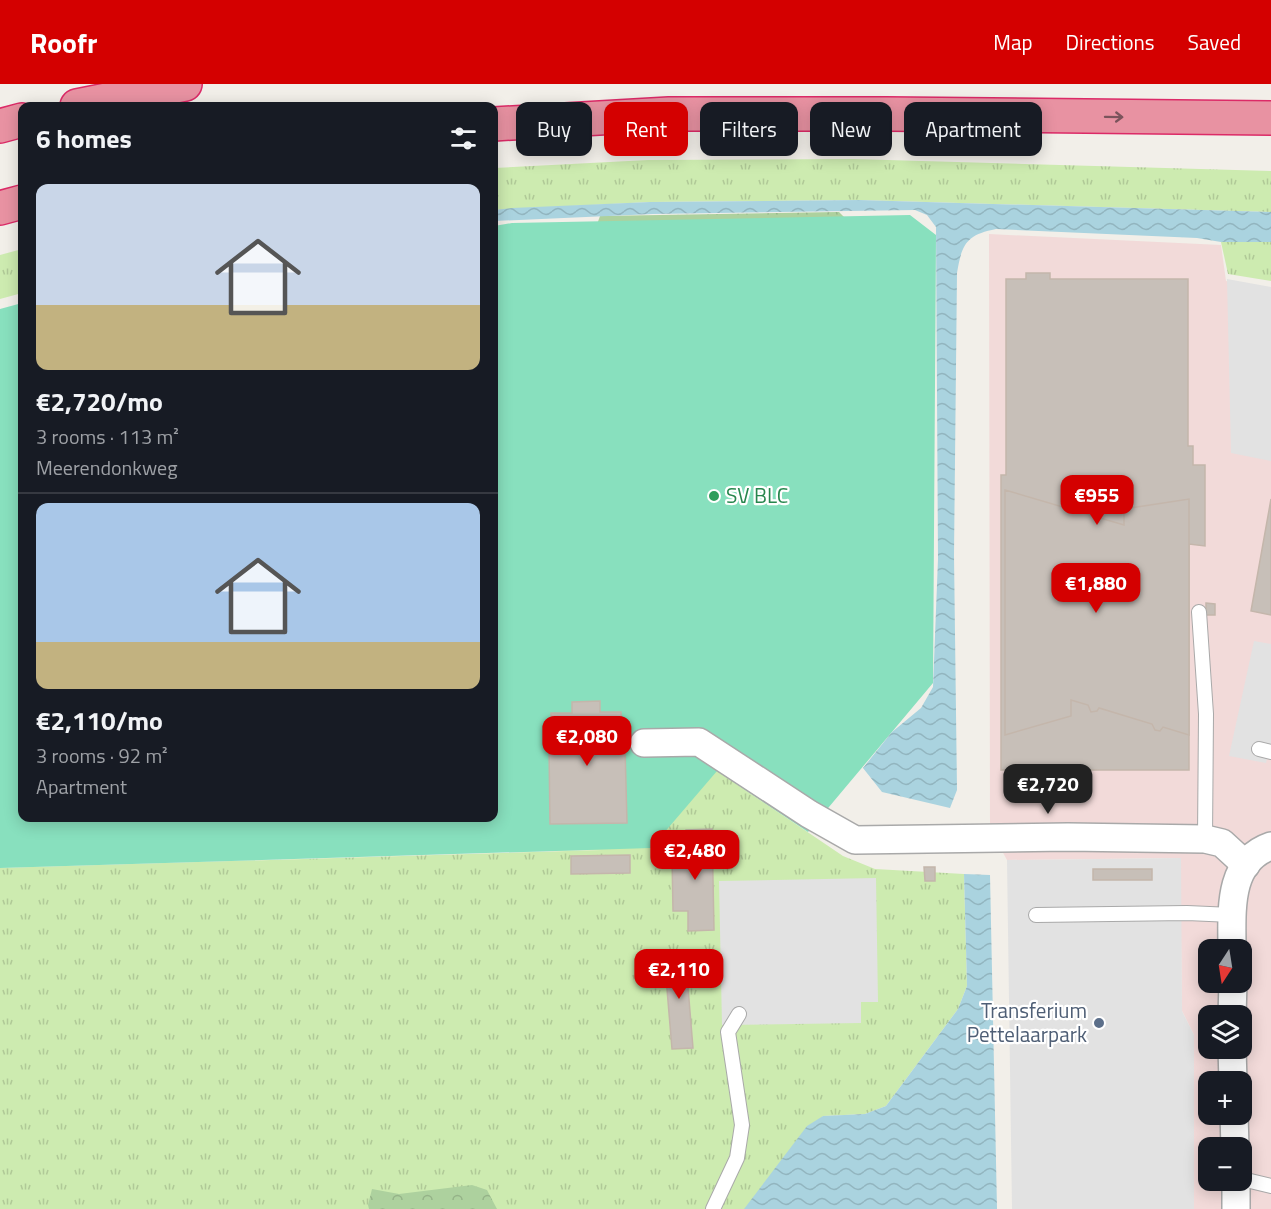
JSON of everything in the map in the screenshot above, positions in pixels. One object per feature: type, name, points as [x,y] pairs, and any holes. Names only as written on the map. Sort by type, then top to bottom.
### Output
[{"type":"highway","points":[[97,102],[185,84]]},
{"type":"highway","points":[[498,124],[669,114],[1271,118]]},
{"type":"highway","points":[[0,126],[18,121]]},
{"type":"highway","points":[[0,208],[18,203]]},
{"type":"street","points":[[644,742],[699,742],[809,814],[855,840],[1068,837],[1205,839],[1222,843],[1246,865]]},
{"type":"street","points":[[1232,939],[1235,885],[1246,865],[1259,852],[1271,846]]},
{"type":"street","points":[[1236,1191],[1236,1209]]},
{"type":"lane","points":[[1199,612],[1206,714],[1205,839]]},
{"type":"lane","points":[[1036,915],[1193,913],[1232,915]]},
{"type":"lane","points":[[712,1209],[737,1158],[742,1125],[728,1032],[739,1014]]},
{"type":"lane","points":[[1252,1181],[1271,1186]]},
{"type":"shaded area","points":[[989,234],[1221,245],[1226,281],[1271,289],[1271,1209],[1194,1209],[1194,1035],[1182,1011],[1180,858],[1007,860],[990,829]]},
{"type":"shaded area","points":[[1227,279],[1271,287],[1271,461],[1231,453]]},
{"type":"shaded area","points":[[1254,641],[1271,644],[1271,743],[1266,763],[1229,756]]},
{"type":"shaded area","name":"Transferium Pettelaarpark","points":[[1181,858],[1182,1011],[1194,1035],[1194,1209],[1012,1209],[1007,860]]},
{"type":"shaded area","points":[[876,878],[878,1002],[861,1002],[861,1023],[722,1025],[719,881]]},
{"type":"green space","points":[[853,159],[1271,171],[1271,212],[859,200],[650,202],[498,210],[498,168],[648,160]]},
{"type":"green space","points":[[839,212],[853,226],[594,233],[600,216]]},
{"type":"green space","name":"SV BLC","points":[[910,215],[936,235],[933,683],[808,832],[717,771],[651,848],[0,868],[0,309],[18,304],[18,822],[498,822],[498,225],[512,223]]},
{"type":"green space","points":[[1221,242],[1271,242],[1271,281],[1228,274]]},
{"type":"green space","points":[[18,250],[18,294],[0,299],[0,255]]},
{"type":"green space","points":[[0,349],[18,733],[18,822],[498,822],[498,817],[717,771],[843,856],[875,869],[964,874],[967,986],[958,1009],[886,1106],[865,1114],[823,1116],[747,1209],[0,1209],[0,868],[602,850],[0,861]]},
{"type":"green space","points":[[472,1185],[487,1190],[497,1209],[369,1209],[368,1205],[372,1189],[399,1194]]},
{"type":"water","points":[[859,200],[1271,212],[1271,242],[1221,242],[1197,238],[996,229],[978,234],[967,242],[957,273],[954,555],[957,790],[950,808],[882,792],[863,768],[892,732],[921,708],[933,687],[938,559],[936,227],[927,215],[915,210],[653,214],[498,221],[498,210],[650,202]]},
{"type":"water","points":[[964,874],[990,875],[997,1209],[744,1209],[807,1126],[823,1116],[865,1114],[886,1106],[958,1009],[967,986]]},
{"type":"building","points":[[1026,273],[1050,273],[1050,279],[1188,279],[1188,446],[1193,446],[1193,465],[1205,465],[1205,546],[1189,544],[1189,770],[1001,770],[1001,475],[1006,475],[1006,279],[1026,279]]},
{"type":"building","points":[[1005,490],[1124,525],[1124,509],[1189,499],[1189,735],[1163,727],[1160,731],[1155,730],[1152,724],[1099,708],[1091,712],[1088,705],[1071,700],[1071,716],[1005,735]]},
{"type":"building","points":[[1271,499],[1271,615],[1251,611]]},
{"type":"building","points":[[1206,603],[1215,604],[1215,615],[1206,615]]},
{"type":"building","points":[[600,701],[600,712],[621,712],[622,747],[625,747],[627,823],[550,824],[551,713],[572,713],[572,702]]},
{"type":"building","points":[[712,829],[714,930],[688,931],[688,911],[673,911],[672,857],[687,856],[686,830]]},
{"type":"building","points":[[630,855],[630,873],[571,874],[571,856]]},
{"type":"building","points":[[924,867],[935,867],[935,881],[925,881]]},
{"type":"building","points":[[1093,869],[1152,869],[1152,880],[1093,880]]},
{"type":"building","points":[[685,951],[693,1048],[672,1049],[664,953]]},
{"type":"place","name":"SV BLC","points":[[714,496]]},
{"type":"place","name":"Transferium Pettelaarpark","points":[[1099,1023]]}]
